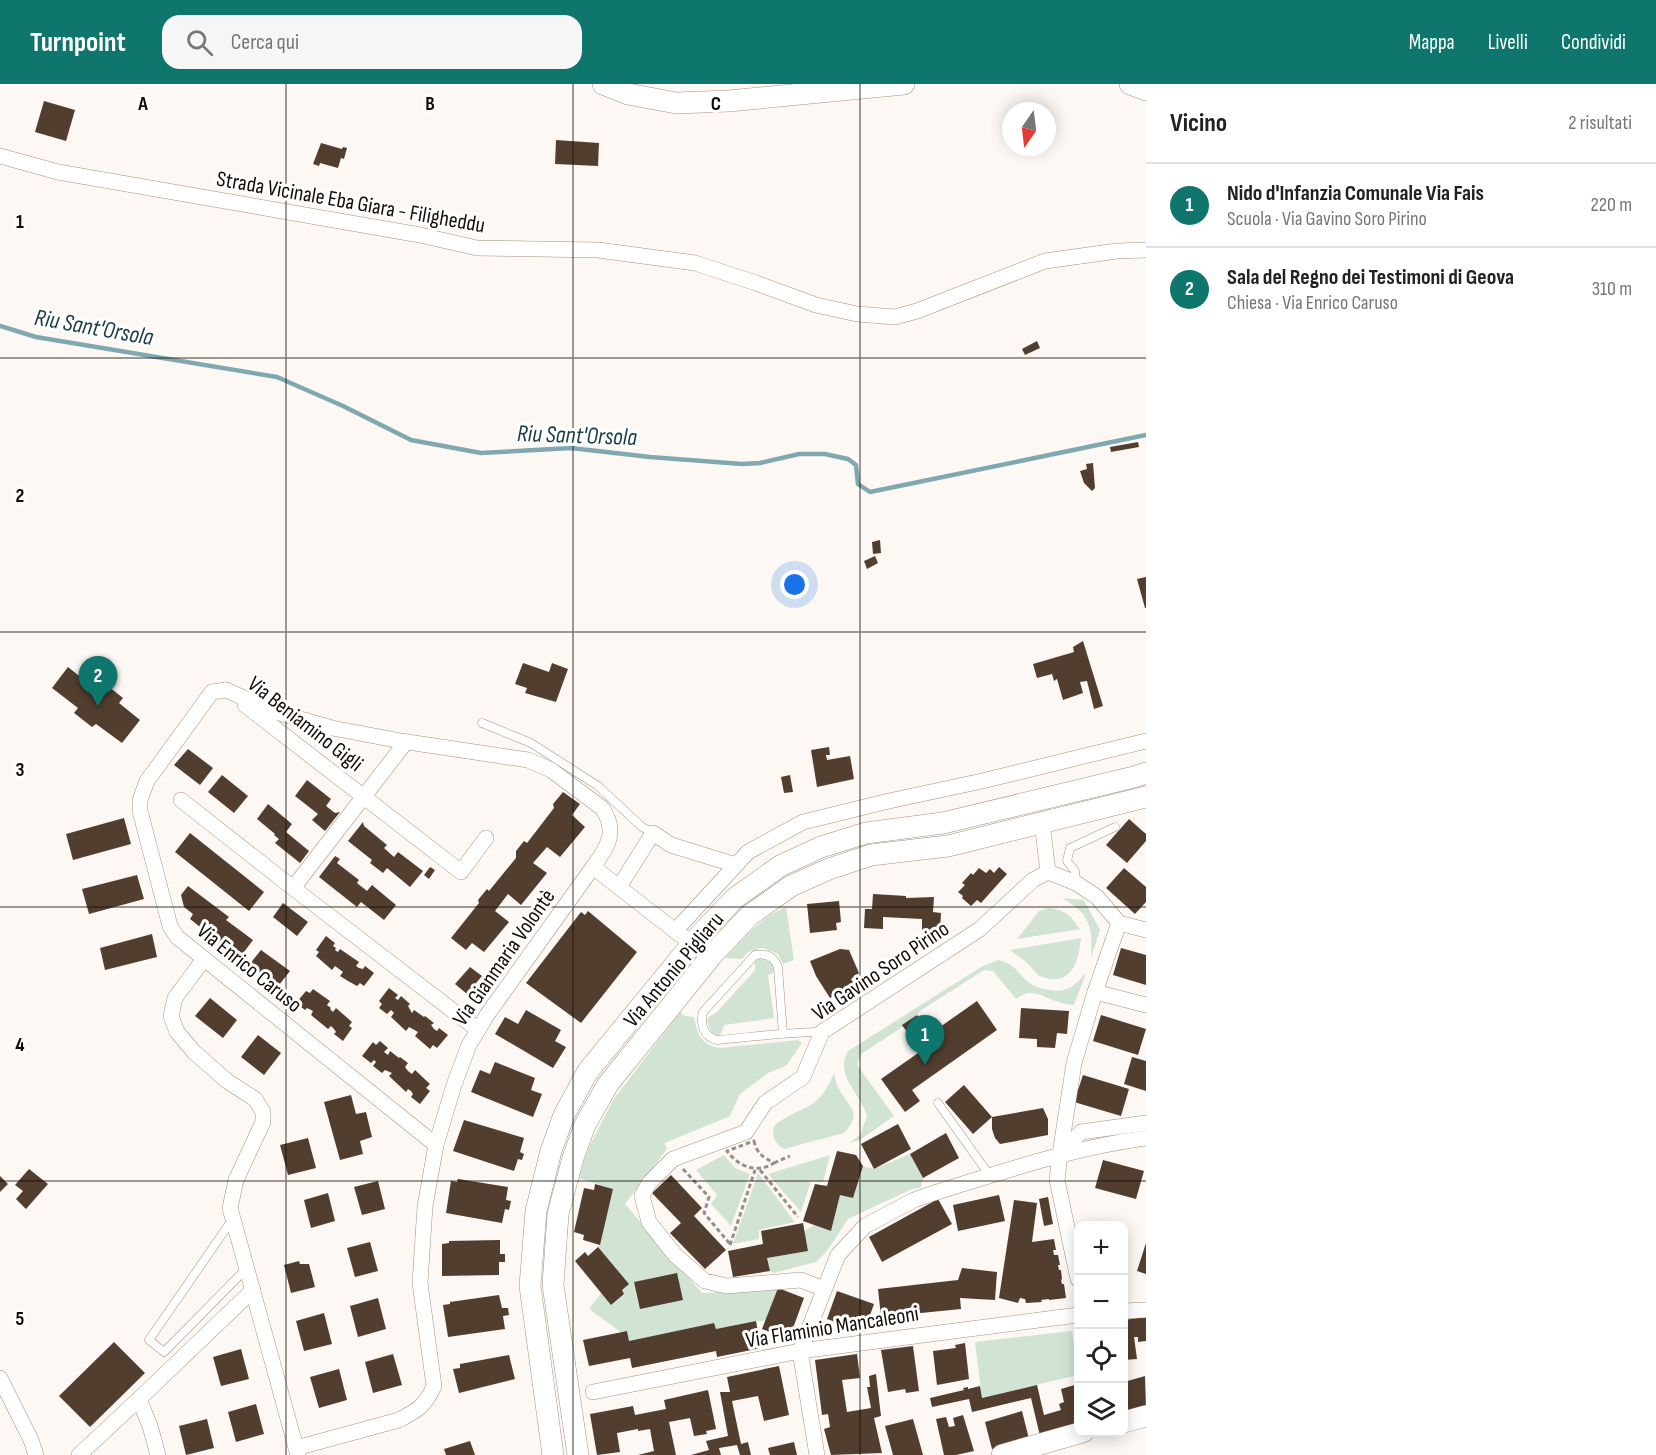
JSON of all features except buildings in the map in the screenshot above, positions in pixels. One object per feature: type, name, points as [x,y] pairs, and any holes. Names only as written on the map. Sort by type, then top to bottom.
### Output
[{"type":"main road","points":[[603,84],[628,94],[676,103],[729,101],[904,84]]},
{"type":"main road","points":[[1130,84],[1146,90]]},
{"type":"main road","name":"Via Antonio Pigliaru","points":[[553,1455],[530,1286],[536,1210],[551,1151],[564,1115],[588,1071],[692,944],[735,898],[780,866],[820,847],[866,833],[944,823],[1146,773]]},
{"type":"main road","name":"Via Antonio Pigliaru","points":[[578,1455],[553,1285],[558,1214],[573,1158],[585,1125],[608,1084],[713,954],[750,915],[791,886],[829,869],[872,855],[948,846],[1146,797]]},
{"type":"main road","points":[[1128,1421],[1146,1416]]},
{"type":"main road","points":[[1002,1455],[1074,1435]]},
{"type":"street","name":"Strada Vicinale Eba Giara - Filigheddu","points":[[0,156],[58,172],[420,235],[477,248],[598,250],[695,264],[816,305],[857,314],[895,317],[1044,261],[1146,250]]},
{"type":"street","name":"Via Beniamino Gigli","points":[[226,690],[276,712],[357,734],[528,760],[551,770],[603,808],[611,822],[606,849],[593,867]]},
{"type":"street","name":"Via Beniamino Gigli","points":[[226,690],[461,872],[486,838]]},
{"type":"street","name":"Via Enrico Caruso","points":[[226,690],[212,692],[147,781],[140,800],[140,811],[170,926],[177,937],[436,1145]]},
{"type":"street","name":"Via Antonio Pigliaru","points":[[675,931],[748,852],[803,822],[1146,741]]},
{"type":"street","name":"Via Beniamino Gigli","points":[[294,888],[406,742]]},
{"type":"street","points":[[181,800],[478,1030]]},
{"type":"street","points":[[1042,823],[1048,872],[1076,883],[1097,897],[1119,922],[1144,926]]},
{"type":"street","points":[[619,887],[653,833],[671,845],[736,865]]},
{"type":"street","points":[[593,867],[692,944]]},
{"type":"street","name":"Via Gianmaria Volontè","points":[[297,1452],[320,1448],[399,1420],[427,1401],[434,1386],[420,1283],[425,1206],[436,1145],[454,1085],[469,1045],[478,1030],[593,867]]},
{"type":"street","name":"Via Gavino Soro Pirino","points":[[824,1289],[801,1280],[727,1286],[705,1281],[675,1255],[649,1222],[642,1196],[649,1183],[673,1160],[746,1132],[765,1103],[803,1077],[822,1032],[980,930],[1033,880],[1048,872]]},
{"type":"street","points":[[1077,1275],[1057,1180],[1060,1154],[1074,1063],[1119,922]]},
{"type":"street","points":[[204,959],[175,998],[171,1016],[177,1032],[194,1052],[227,1081],[255,1099],[263,1112],[261,1129],[236,1180],[230,1208],[297,1452]]},
{"type":"street","points":[[1095,992],[1146,1005]]},
{"type":"street","points":[[1060,1154],[1081,1132],[1146,1123]]},
{"type":"street","points":[[817,1455],[800,1351],[838,1255],[865,1227],[914,1200],[1060,1154],[1146,1138]]},
{"type":"street","points":[[79,1455],[253,1290]]},
{"type":"street","points":[[1128,1311],[1146,1310]]},
{"type":"street","name":"Via Flaminio Mancaleoni","points":[[593,1392],[800,1351],[1074,1316]]},
{"type":"street","points":[[0,1378],[31,1440],[36,1455]]},
{"type":"street","points":[[139,1399],[158,1455]]},
{"type":"lane","points":[[482,723],[531,742],[598,786],[642,827],[653,833]]},
{"type":"lane","points":[[1076,883],[1075,871],[1067,861],[1070,848],[1115,827]]},
{"type":"lane","points":[[783,1034],[776,960],[762,954],[755,955],[703,1012],[702,1023],[710,1039],[717,1041],[822,1032]]},
{"type":"lane","points":[[938,1103],[990,1176]]},
{"type":"lane","points":[[232,1221],[148,1340],[164,1352],[246,1269]]},
{"type":"path","points":[[774,1163],[761,1157],[754,1141],[727,1151],[733,1159],[757,1170],[798,1217]]},
{"type":"path","points":[[673,1160],[709,1197],[704,1213],[729,1245],[757,1170],[790,1156]]},
{"type":"green space","points":[[1062,898],[1084,900],[1100,930],[1091,958],[1088,922],[1079,910]]},
{"type":"green space","points":[[786,907],[794,960],[783,964],[778,954],[763,948],[748,952],[742,959],[725,958],[760,923]]},
{"type":"green space","points":[[1048,908],[1067,914],[1080,929],[1017,939],[1039,911]]},
{"type":"green space","points":[[1081,938],[1075,964],[1068,974],[1057,979],[1038,975],[1010,950]]},
{"type":"green space","points":[[760,958],[770,961],[774,968],[773,973],[768,975],[774,1018],[724,1025],[721,1034],[717,1036],[711,1034],[707,1020],[755,970],[755,961]]},
{"type":"green space","points":[[998,960],[1012,966],[1032,985],[1058,991],[1068,989],[1086,973],[1074,1005],[1033,993],[1016,999],[993,971],[984,970],[920,1011],[901,1028],[861,1054],[857,1065],[894,1116],[860,1140],[849,1143],[860,1135],[867,1116],[846,1077],[844,1069],[848,1051],[981,967]]},
{"type":"green space","points":[[680,1012],[685,1016],[694,1017],[701,1038],[714,1047],[798,1040],[802,1043],[786,1066],[768,1073],[740,1094],[730,1116],[665,1143],[667,1149],[625,1204],[702,1293],[778,1288],[766,1321],[716,1329],[714,1323],[629,1341],[627,1331],[621,1332],[589,1309],[601,1293],[612,1304],[624,1294],[598,1247],[613,1189],[578,1178],[589,1147],[613,1100]]},
{"type":"green space","points":[[834,1073],[839,1089],[853,1111],[850,1126],[844,1133],[784,1149],[774,1139],[774,1126],[815,1102],[828,1086]]},
{"type":"green space","points":[[910,1154],[923,1178],[921,1188],[912,1189],[848,1219],[827,1251],[816,1262],[774,1273],[770,1271],[767,1258],[808,1251],[804,1231],[814,1225],[831,1231],[840,1195],[863,1166],[874,1169]]},
{"type":"green space","points":[[724,1155],[735,1168],[750,1174],[731,1226],[711,1204],[717,1195],[696,1170]]},
{"type":"green space","points":[[830,1155],[823,1182],[811,1181],[801,1212],[768,1174]]},
{"type":"green space","points":[[758,1173],[795,1222],[759,1230],[759,1239],[733,1244]]},
{"type":"green space","points":[[1072,1331],[1074,1376],[982,1398],[975,1342]]},
{"type":"waterway","name":"Riu Sant'Orsola","points":[[0,326],[36,337],[277,377],[343,406],[411,440],[481,453],[571,448],[742,464],[760,463],[799,454],[825,454],[848,459],[856,465],[858,484],[870,492],[1146,435]]},
{"type":"place","name":"Sala del Regno dei Testimoni di Geova","points":[[98,706]]},
{"type":"place","name":"Nido d'Infanzia Comunale Via Fais","points":[[925,1065]]}]
